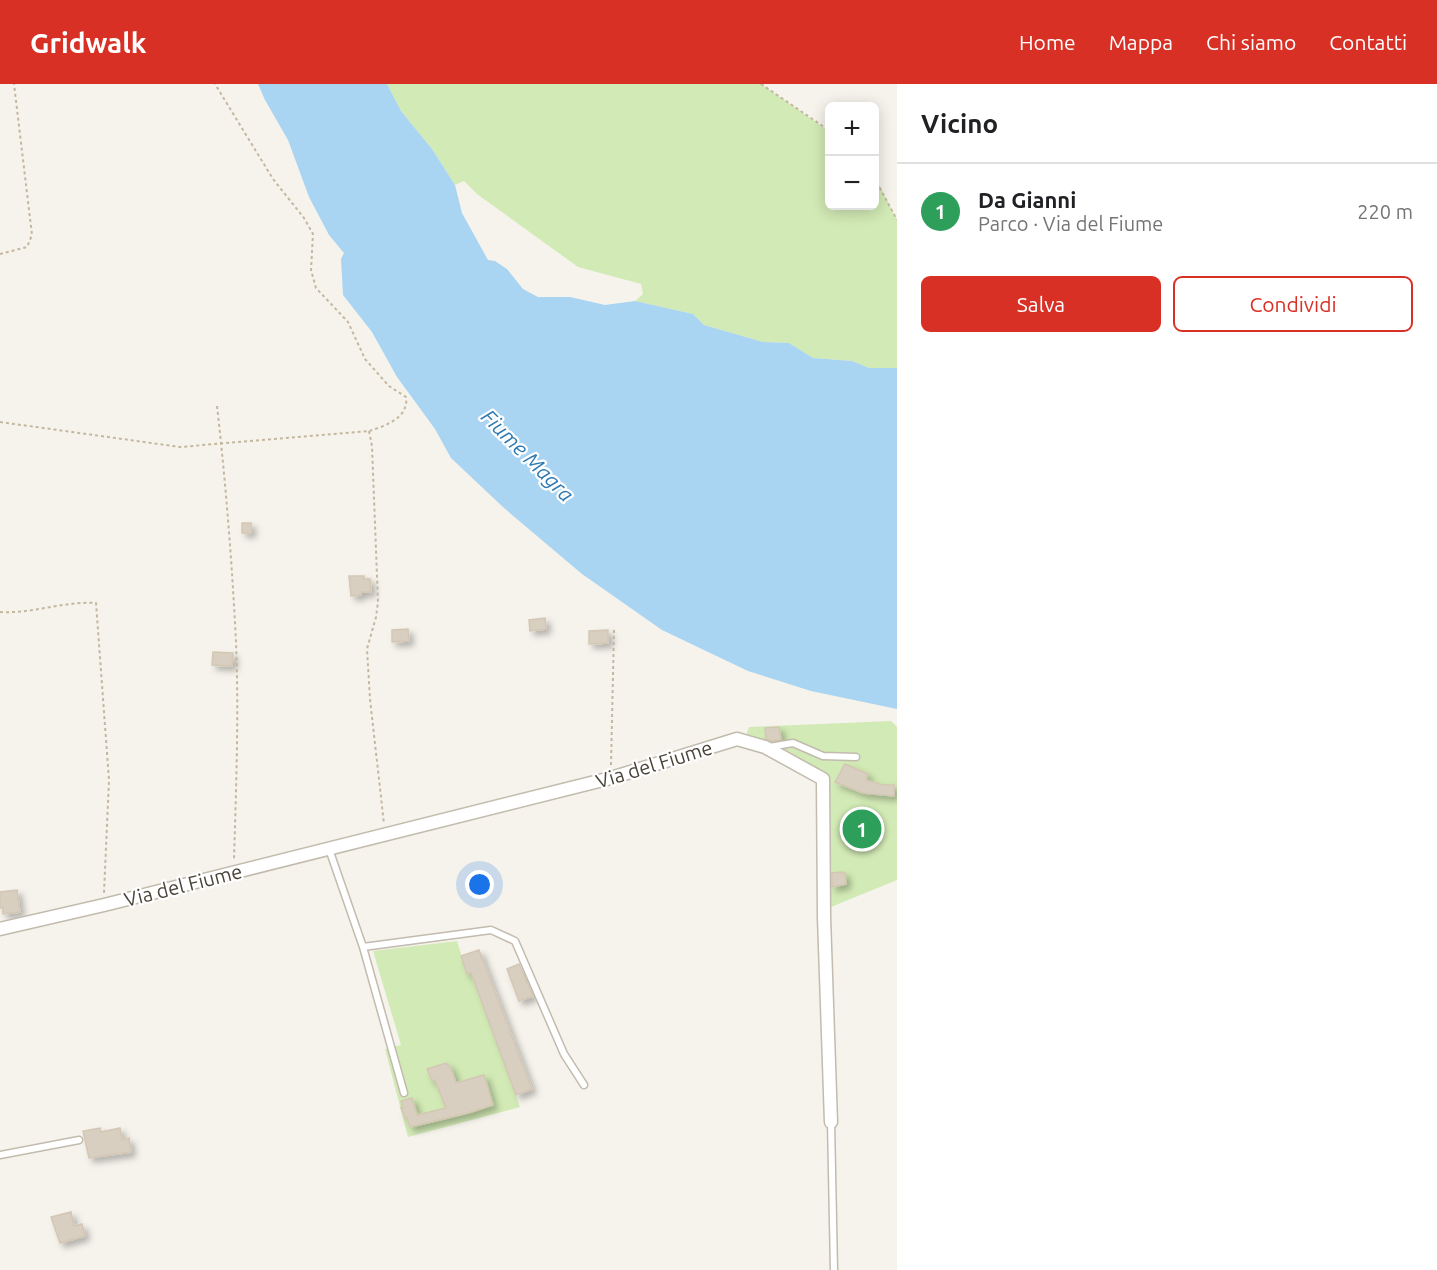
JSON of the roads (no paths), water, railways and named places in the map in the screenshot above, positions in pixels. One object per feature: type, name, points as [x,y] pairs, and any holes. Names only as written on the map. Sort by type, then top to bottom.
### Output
[{"type":"street","name":"Via del Fiume","points":[[0,929],[611,778],[737,739],[765,747],[824,779],[824,917],[831,1122]]},
{"type":"lane","points":[[765,747],[793,743],[823,756],[856,757]]},
{"type":"lane","points":[[329,849],[363,947],[404,1093]]},
{"type":"lane","points":[[363,947],[491,930],[515,940],[564,1054],[584,1085]]},
{"type":"lane","name":"Via del Fiume","points":[[831,1122],[834,1270]]},
{"type":"lane","points":[[0,1155],[79,1140]]},
{"type":"water","name":"Fiume Magra","points":[[258,84],[387,84],[401,111],[432,149],[455,185],[462,213],[488,260],[495,261],[507,269],[523,289],[538,297],[570,297],[605,305],[635,301],[693,314],[704,325],[763,342],[789,343],[813,358],[852,361],[869,368],[897,368],[897,709],[811,691],[748,671],[662,630],[582,574],[504,508],[451,458],[435,429],[397,377],[372,332],[343,295],[341,259],[344,253],[329,235],[309,197],[288,140]]},
{"type":"place","name":"Da Gianni","points":[[862,829]]}]
